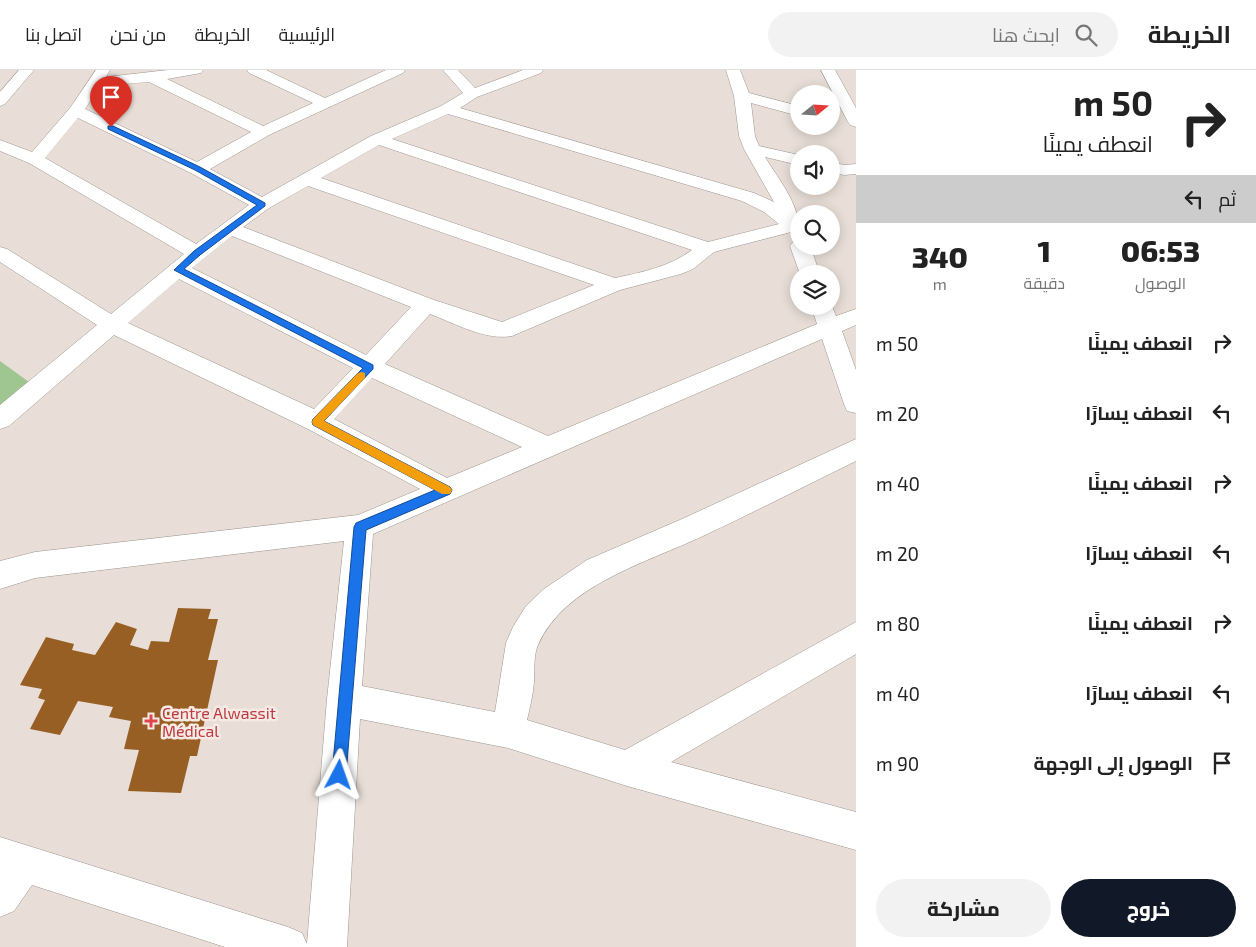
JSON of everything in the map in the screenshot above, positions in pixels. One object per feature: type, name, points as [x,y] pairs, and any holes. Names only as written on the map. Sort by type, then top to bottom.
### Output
[{"type":"street","points":[[0,101],[27,70]]},
{"type":"street","points":[[34,159],[76,110],[100,76],[151,77],[196,70]]},
{"type":"street","points":[[254,70],[324,103]]},
{"type":"street","points":[[197,168],[263,132],[324,103],[373,74],[398,70]]},
{"type":"street","points":[[450,70],[472,94]]},
{"type":"street","points":[[0,419],[197,253],[262,204],[377,139],[447,109],[472,94],[536,70]]},
{"type":"street","points":[[734,70],[742,96],[744,125],[752,149],[786,206],[790,217]]},
{"type":"street","points":[[828,70],[851,123]]},
{"type":"street","points":[[151,77],[263,132]]},
{"type":"street","points":[[742,96],[790,109]]},
{"type":"street","points":[[447,109],[748,197],[771,208],[790,228]]},
{"type":"street","points":[[76,110],[197,168],[262,204]]},
{"type":"street","points":[[377,139],[707,248],[790,235]]},
{"type":"street","points":[[0,145],[34,159],[197,253]]},
{"type":"street","points":[[752,149],[790,158]]},
{"type":"street","points":[[840,169],[856,169]]},
{"type":"street","points":[[306,179],[614,285]]},
{"type":"street","points":[[231,229],[426,305],[502,330],[521,325],[614,285],[668,272],[686,264],[707,248]]},
{"type":"street","points":[[0,253],[111,324],[317,422],[446,490]]},
{"type":"street","points":[[178,270],[370,367],[548,447]]},
{"type":"street","points":[[317,422],[426,305]]},
{"type":"street","points":[[0,575],[35,565],[360,527],[548,447],[826,317],[856,316]]},
{"type":"street","points":[[826,317],[856,404]]},
{"type":"street","points":[[508,731],[518,680],[518,657],[524,638],[549,604],[564,591],[606,566],[688,529],[856,448]]},
{"type":"street","points":[[327,947],[344,699],[360,527]]},
{"type":"street","points":[[0,558],[35,565]]},
{"type":"street","points":[[627,768],[856,637]]},
{"type":"street","points":[[344,699],[508,731],[627,768],[856,831]]},
{"type":"street","points":[[0,897],[12,860],[288,947]]},
{"type":"green space","points":[[0,361],[29,382],[0,406]]},
{"type":"building","points":[[178,608],[211,609],[208,619],[218,619],[208,660],[218,660],[197,756],[190,756],[181,793],[128,791],[139,750],[124,749],[131,721],[109,717],[113,707],[78,701],[60,735],[30,729],[45,700],[38,698],[42,689],[20,685],[46,637],[74,644],[72,650],[95,655],[116,622],[137,629],[130,645],[148,650],[151,641],[169,642]]},
{"type":"slow traffic","points":[[362,375],[317,422],[446,490]]},
{"type":"place","name":"Centre Alwassit Médical","points":[[151,721]]},
{"type":"route","points":[[111,127],[197,168],[262,204],[197,253],[178,270],[370,367],[317,422],[446,490],[360,527],[339,775]]}]
